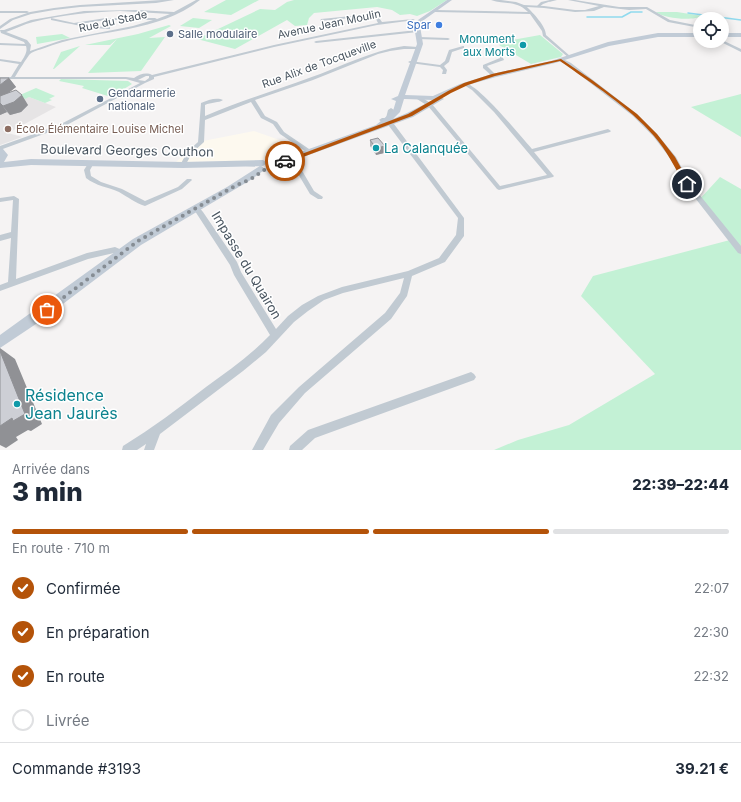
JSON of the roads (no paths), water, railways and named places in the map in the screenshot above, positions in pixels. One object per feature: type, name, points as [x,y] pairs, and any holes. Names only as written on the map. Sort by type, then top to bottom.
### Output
[{"type":"main road","points":[[417,48],[416,22],[435,12],[450,0]]},
{"type":"main road","points":[[385,122],[394,111],[417,48],[419,38],[416,31]]},
{"type":"main road","points":[[400,96],[434,98],[466,84],[494,75],[561,60],[608,44],[658,35],[693,35]]},
{"type":"main road","points":[[729,35],[741,35]]},
{"type":"main road","points":[[400,96],[412,62]]},
{"type":"main road","points":[[0,342],[47,310],[120,253],[138,241],[235,186],[263,167],[291,158],[385,122],[410,115],[430,105],[449,92]]},
{"type":"main road","points":[[394,111],[410,115]]},
{"type":"main road","name":"Boulevard Georges Couthon","points":[[1,156],[24,162],[229,165],[263,167]]},
{"type":"main road","name":"Boulevard Georges Couthon","points":[[229,165],[263,167]]},
{"type":"main road","points":[[243,166],[249,172],[248,178]]},
{"type":"main road","points":[[235,186],[251,179],[263,167]]},
{"type":"street","points":[[1,31],[4,24],[11,20],[38,12],[74,6],[146,3],[172,0]]},
{"type":"street","name":"Rue du Stade","points":[[28,53],[61,41],[160,20],[176,13],[198,0]]},
{"type":"street","points":[[493,0],[520,2],[532,14],[544,31],[544,35],[569,57]]},
{"type":"street","points":[[538,6],[543,2],[555,0]]},
{"type":"street","points":[[570,0],[603,6],[631,8],[648,5],[669,21],[693,26]]},
{"type":"street","points":[[524,6],[538,6],[577,11],[594,11],[603,6]]},
{"type":"street","points":[[1,31],[27,22],[87,12],[120,10],[176,13]]},
{"type":"street","points":[[0,12],[38,12]]},
{"type":"street","points":[[435,12],[532,14]]},
{"type":"street","points":[[321,20],[376,16],[381,24]]},
{"type":"street","points":[[48,18],[89,27],[121,28]]},
{"type":"street","points":[[72,24],[118,18],[160,20]]},
{"type":"street","points":[[6,19],[11,20]]},
{"type":"street","name":"Avenue Jean Moulin","points":[[143,83],[151,78],[208,61],[381,24],[403,21],[416,22]]},
{"type":"street","points":[[1,31],[26,41],[29,45],[28,53],[12,78]]},
{"type":"street","points":[[302,40],[309,43],[416,31]]},
{"type":"street","points":[[419,38],[448,39]]},
{"type":"street","points":[[0,44],[29,45]]},
{"type":"street","points":[[729,45],[741,51]]},
{"type":"street","points":[[441,66],[447,62],[450,51],[463,47]]},
{"type":"street","name":"Rue Alix de Tocqueville","points":[[202,119],[374,53],[400,48],[417,48]]},
{"type":"street","points":[[494,75],[485,67],[485,65],[502,59],[501,57]]},
{"type":"street","points":[[0,60],[22,63]]},
{"type":"street","points":[[561,60],[574,68],[635,115],[655,135],[672,157],[687,184],[741,251]]},
{"type":"street","points":[[412,62],[441,66],[445,70],[444,73]]},
{"type":"street","points":[[131,90],[137,80],[148,75],[151,78]]},
{"type":"street","points":[[0,78],[126,78],[143,83]]},
{"type":"street","points":[[1,156],[24,140],[65,124],[143,83]]},
{"type":"street","points":[[419,98],[430,105],[499,188],[551,176],[532,151],[488,102],[466,84]]},
{"type":"street","points":[[183,165],[189,154],[201,142],[203,104],[209,101],[221,100]]},
{"type":"street","name":"Rue Alix de Tocqueville","points":[[252,100],[263,117],[275,123],[282,134],[309,151]]},
{"type":"street","points":[[127,450],[156,431],[240,368],[296,316],[321,298],[342,290],[409,274],[442,260],[460,236],[460,218],[385,122]]},
{"type":"street","points":[[532,151],[608,131]]},
{"type":"street","points":[[291,158],[312,192],[320,197]]},
{"type":"street","points":[[91,163],[88,170],[88,177],[93,182],[119,190],[145,204],[180,188],[189,180]]},
{"type":"street","points":[[0,200],[14,198],[16,200],[12,283]]},
{"type":"street","name":"Impasse du Quairon","points":[[196,208],[202,214],[234,264],[237,273],[276,336]]},
{"type":"street","points":[[0,238],[15,234]]},
{"type":"street","points":[[0,288],[87,256],[115,250],[120,253]]},
{"type":"street","points":[[257,450],[275,419],[302,390],[388,316],[404,294],[409,274]]},
{"type":"street","points":[[294,450],[312,434],[472,377]]},
{"type":"street","points":[[149,450],[156,431]]},
{"type":"waterway","points":[[587,17],[622,17],[631,12],[642,12]]},
{"type":"waterway","points":[[688,13],[741,20]]},
{"type":"place","name":"Spar","points":[[439,25]]},
{"type":"place","name":"Salle modulaire","points":[[170,34]]},
{"type":"place","name":"Monument aux Morts","points":[[523,45]]},
{"type":"place","name":"Gendarmerie nationale","points":[[100,99]]},
{"type":"place","name":"École Élémentaire Louise Michel","points":[[8,129]]},
{"type":"place","name":"La Calanquée","points":[[376,148]]},
{"type":"place","name":"Résidence Jean Jaurès","points":[[17,404]]}]
